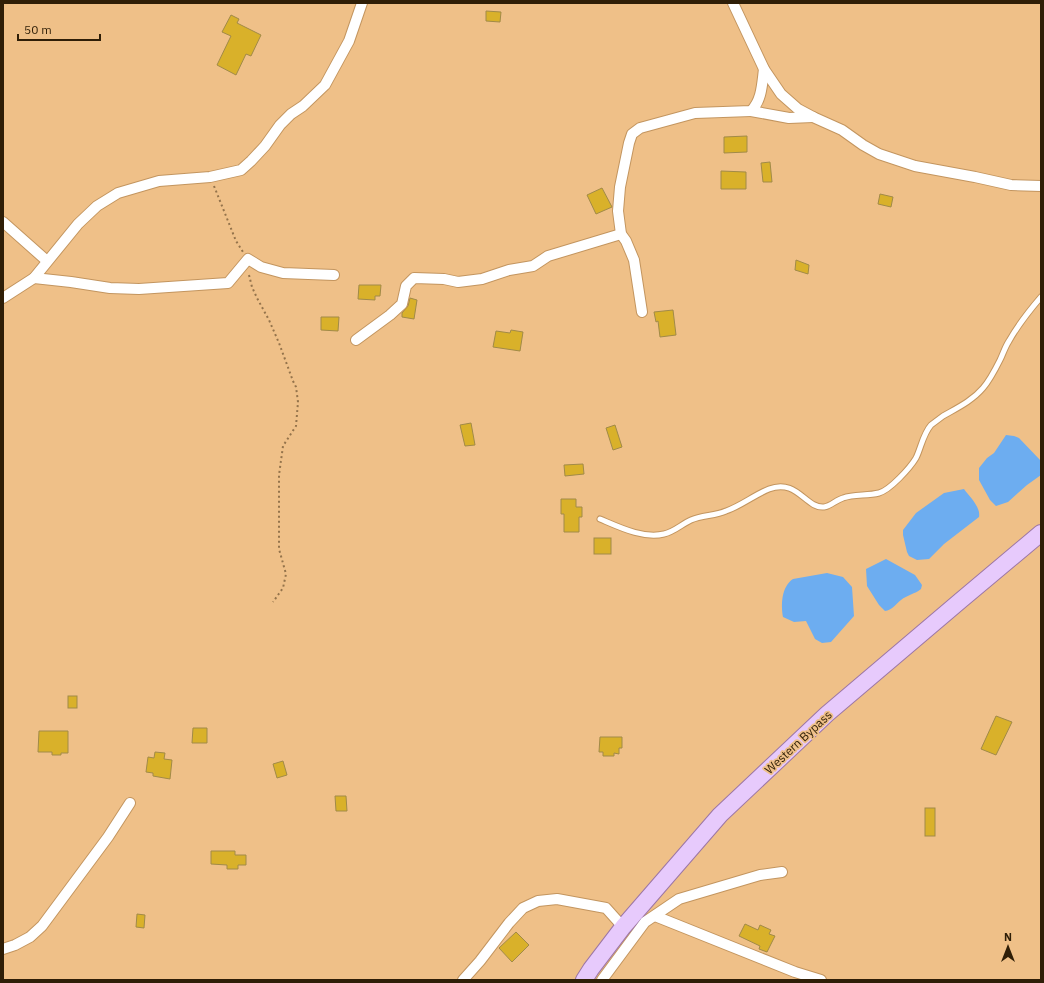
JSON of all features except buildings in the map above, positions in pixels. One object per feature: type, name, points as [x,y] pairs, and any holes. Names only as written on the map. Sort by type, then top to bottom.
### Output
[{"type":"main road","name":"Western Bypass","points":[[584,980],[623,927],[725,810],[827,714],[1041,533]]},
{"type":"street","points":[[3,298],[34,278],[82,220],[97,206],[118,193],[159,181],[210,177],[241,170],[265,146],[280,125],[325,85],[349,40],[362,3]]},
{"type":"street","points":[[734,4],[764,69],[781,94],[798,109],[842,130],[879,154],[915,166],[1010,185],[1041,186]]},
{"type":"street","points":[[751,111],[756,106],[760,94],[764,69]]},
{"type":"street","points":[[642,312],[634,260],[626,241],[621,234],[618,211],[620,187],[632,134],[640,128],[695,113],[751,111],[789,118],[813,117]]},
{"type":"street","points":[[3,222],[48,262]]},
{"type":"street","points":[[356,340],[390,315],[402,304],[406,286],[414,278],[444,279],[458,282],[482,278],[509,270],[533,266],[548,256],[621,234]]},
{"type":"street","points":[[34,278],[110,288],[139,289],[228,283],[248,260],[261,268],[283,273],[334,275]]},
{"type":"street","points":[[3,949],[15,945],[30,937],[42,926],[108,837],[130,803]]},
{"type":"street","points":[[602,980],[645,922],[679,899],[760,875],[782,872]]},
{"type":"street","points":[[463,980],[523,908],[538,901],[557,900],[606,908],[623,927]]},
{"type":"street","points":[[655,916],[795,972],[821,980]]},
{"type":"lane","points":[[600,519],[624,529],[657,535],[665,534],[690,520],[728,511],[762,492],[775,487],[791,489],[817,506],[824,507],[844,498],[876,493],[887,489],[898,479],[916,457],[927,431],[931,426],[972,398],[982,389],[995,369],[1004,349],[1017,328],[1041,297]]},
{"type":"path","points":[[210,177],[236,241],[248,260],[249,275],[252,287],[269,320],[296,387],[298,402],[296,426],[283,446],[279,475],[279,549],[286,574],[283,588],[273,602]]},
{"type":"water","points":[[1006,435],[1019,438],[1041,461],[1041,475],[1008,502],[996,506],[990,500],[979,480],[979,468],[987,458],[994,453]]},
{"type":"water","points":[[964,489],[978,509],[979,517],[944,544],[929,559],[917,560],[909,556],[903,530],[916,513],[944,493]]},
{"type":"water","points":[[886,559],[915,575],[922,585],[919,591],[903,598],[892,608],[885,611],[879,605],[867,586],[866,569]]},
{"type":"water","points":[[827,573],[843,577],[852,587],[854,616],[831,642],[822,643],[815,639],[806,621],[794,622],[783,617],[782,602],[784,591],[789,582],[793,579]]}]
